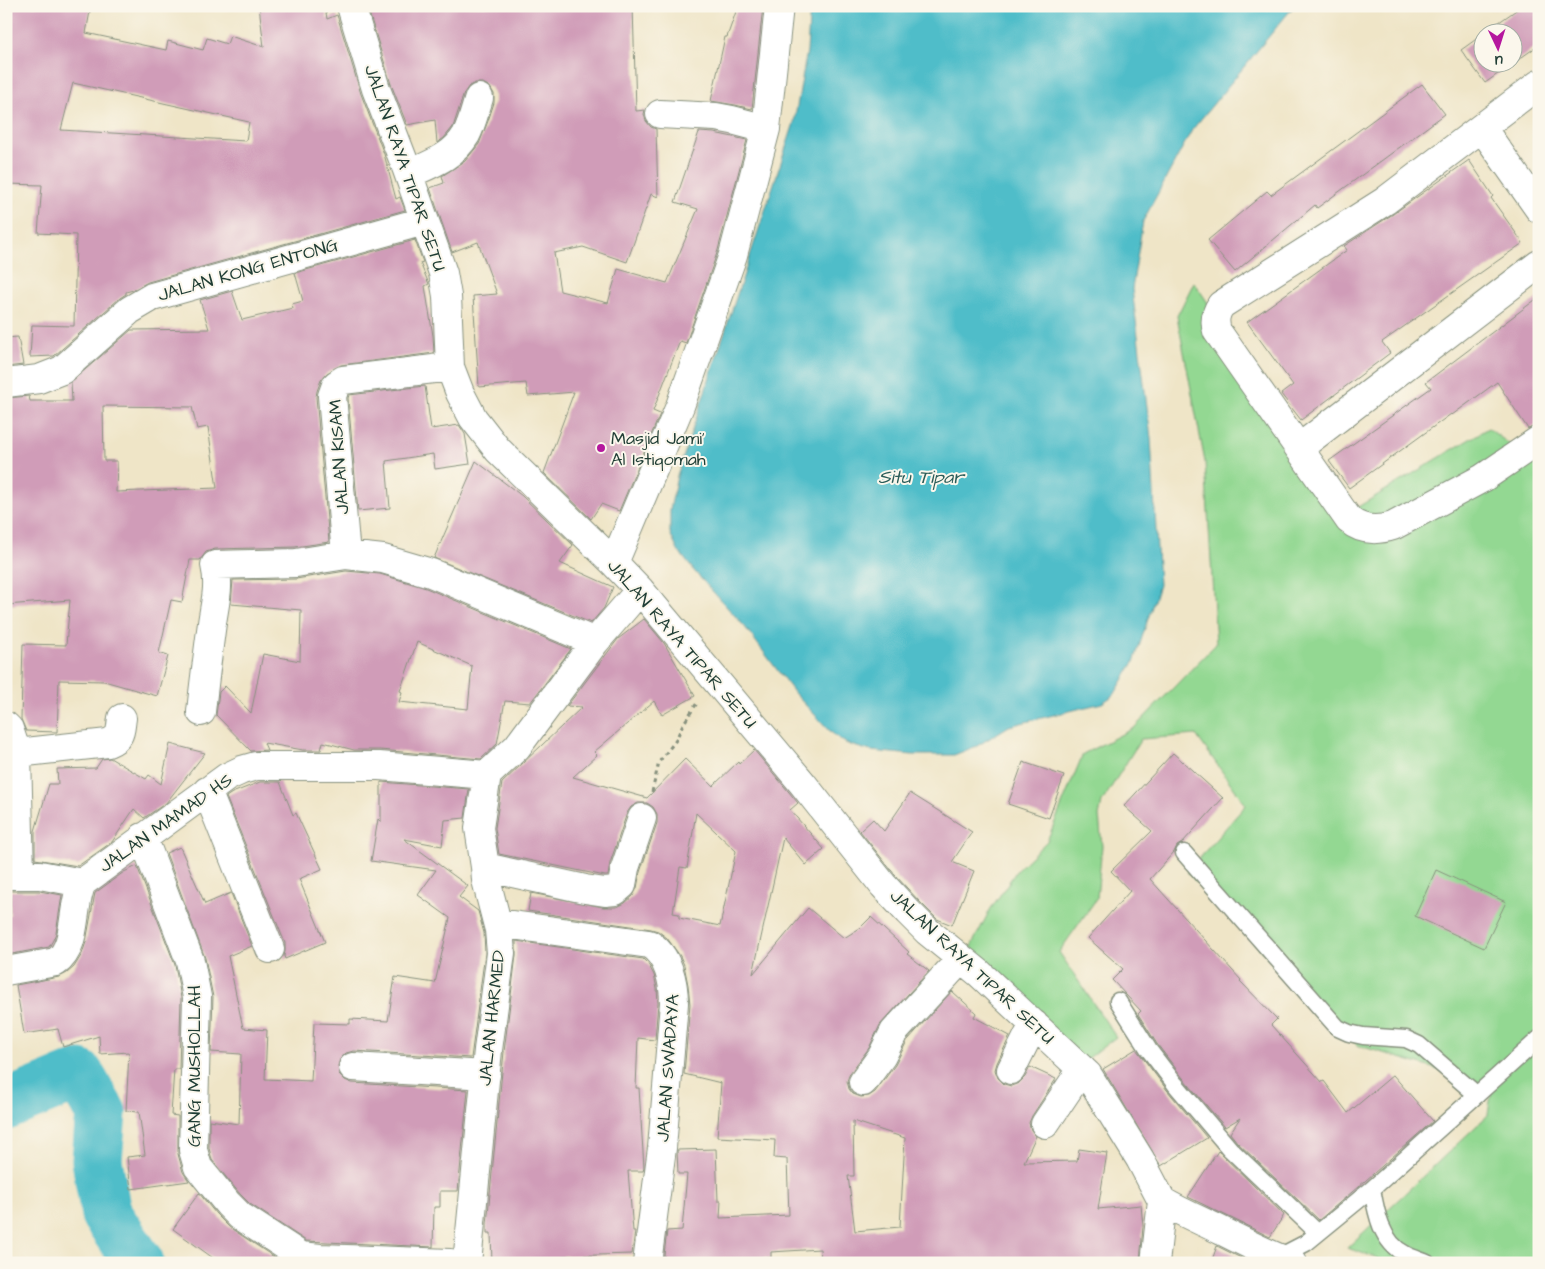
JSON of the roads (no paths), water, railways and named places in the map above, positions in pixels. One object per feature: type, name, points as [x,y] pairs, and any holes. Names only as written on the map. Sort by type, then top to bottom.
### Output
[{"type":"street","name":"JALAN RAYA TIPAR SETU","points":[[352,6],[376,89],[436,250],[447,296],[450,368],[473,418],[494,445],[640,590],[802,784],[883,885],[927,931],[978,973],[1088,1075],[1140,1159],[1162,1202]]},
{"type":"street","points":[[614,563],[680,406],[730,265],[766,129],[779,6]]},
{"type":"street","points":[[1539,84],[1385,201],[1221,305],[1216,312],[1215,322],[1217,331],[1349,520],[1363,528],[1374,530],[1393,526],[1483,478],[1539,440]]},
{"type":"street","points":[[409,174],[440,160],[452,152],[466,133],[479,98]]},
{"type":"street","points":[[660,114],[716,117],[766,129]]},
{"type":"street","points":[[1482,128],[1539,209]]},
{"type":"street","name":"JALAN KONG ENTONG","points":[[6,383],[39,379],[62,370],[130,310],[152,297],[424,221]]},
{"type":"street","points":[[1299,448],[1539,264]]},
{"type":"street","name":"JALAN KISAM","points":[[346,555],[332,396],[336,385],[344,380],[450,368]]},
{"type":"street","points":[[201,712],[213,615],[218,591],[215,564],[296,563],[346,555],[383,559],[431,572],[595,642]]},
{"type":"street","points":[[487,775],[517,747],[595,642],[640,590]]},
{"type":"street","points":[[17,753],[108,743],[116,740],[122,718]]},
{"type":"street","points":[[6,726],[9,729],[17,753],[13,875],[47,876],[82,883]]},
{"type":"street","name":"JALAN MAMAD HS","points":[[6,971],[56,962],[63,958],[70,943],[78,892],[82,883],[227,777],[242,770],[256,766],[379,766],[487,775]]},
{"type":"street","name":"JALAN HARMED","points":[[467,1263],[500,952],[498,924],[487,886],[479,828],[487,775]]},
{"type":"street","points":[[207,792],[270,949]]},
{"type":"street","points":[[485,867],[585,889],[605,892],[615,891],[622,885],[625,868],[642,818]]},
{"type":"street","name":"GANG MUSHOLLAH","points":[[143,837],[190,961],[196,988],[193,1150],[198,1168],[240,1216],[301,1256],[450,1263]]},
{"type":"street","name":"JALAN SWADAYA","points":[[498,924],[648,944],[656,948],[671,974],[674,1003],[662,1148],[647,1263]]},
{"type":"street","points":[[863,1082],[882,1056],[894,1032],[961,960]]},
{"type":"street","points":[[1011,1070],[1034,1024]]},
{"type":"street","points":[[353,1068],[486,1075]]},
{"type":"street","points":[[1045,1124],[1082,1069]]},
{"type":"street","points":[[1155,1263],[1162,1202],[1285,1260]]},
{"type":"lane","points":[[1184,853],[1338,1028],[1363,1036],[1406,1039],[1418,1045],[1477,1094]]},
{"type":"lane","points":[[1118,1001],[1149,1050],[1174,1084],[1230,1149],[1318,1233]]},
{"type":"lane","points":[[1285,1260],[1372,1189],[1539,1039]]},
{"type":"lane","points":[[1372,1189],[1379,1221],[1393,1245],[1403,1254],[1427,1263]]},
{"type":"water","name":"Situ Tipar","points":[[810,6],[1294,6],[1192,130],[1143,221],[1132,289],[1151,438],[1159,585],[1134,662],[1114,695],[1102,703],[1009,726],[977,746],[954,755],[913,755],[871,751],[847,744],[834,735],[796,695],[745,627],[695,572],[677,549],[670,533],[670,510],[677,476],[794,123],[807,51]]},
{"type":"waterway","points":[[6,1105],[79,1075],[101,1113],[97,1160],[106,1214],[139,1263]]},
{"type":"place","name":"Masjid Jami' Al Istiqomah","points":[[601,448]]}]
